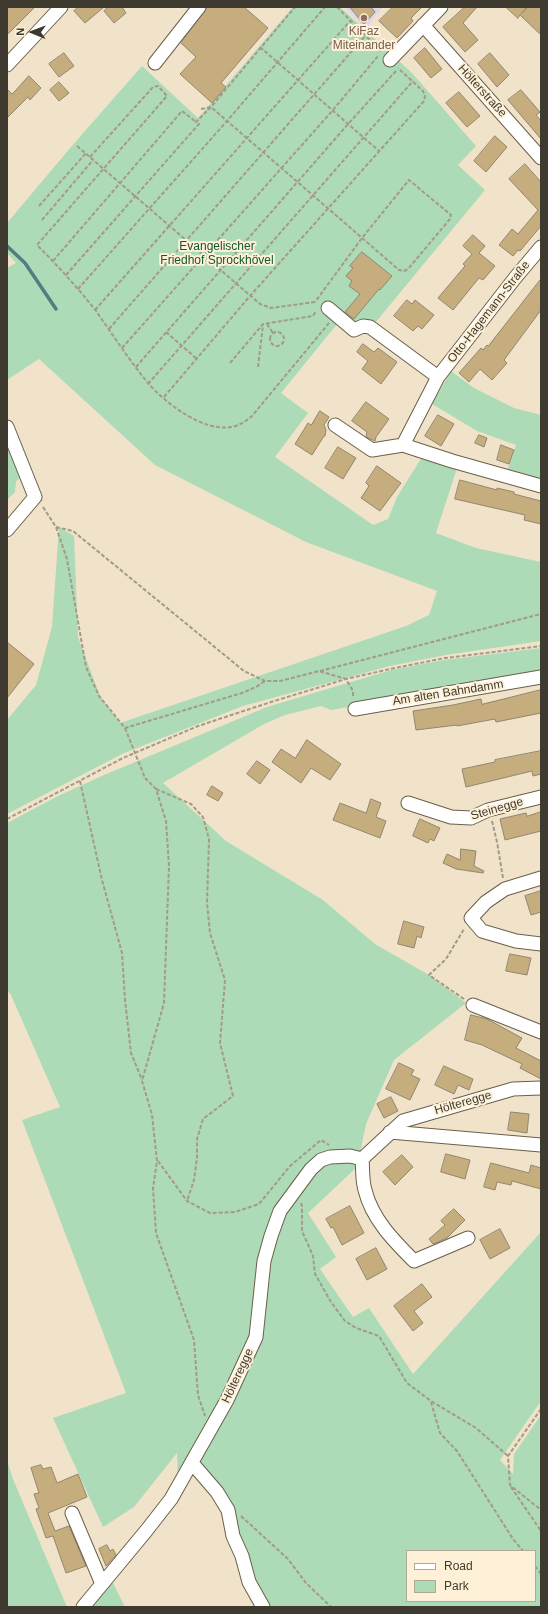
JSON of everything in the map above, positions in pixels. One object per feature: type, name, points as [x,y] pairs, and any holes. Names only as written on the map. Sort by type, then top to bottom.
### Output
[{"type":"street","points":[[7,65],[61,7]]},
{"type":"street","points":[[155,63],[199,7]]},
{"type":"street","points":[[390,60],[441,7]]},
{"type":"street","name":"Hölterstraße","points":[[423,25],[541,158]]},
{"type":"street","name":"Otto-Hagemann-Straße","points":[[403,445],[438,377],[541,247]]},
{"type":"street","points":[[328,309],[354,330],[363,326],[370,327],[438,377]]},
{"type":"street","points":[[335,425],[372,450],[403,445],[452,461],[541,486]]},
{"type":"street","points":[[7,427],[35,497],[7,530]]},
{"type":"street","name":"Am alten Bahndamm","points":[[354,706],[541,677]]},
{"type":"street","name":"Steinegge","points":[[408,803],[451,817],[472,818],[488,810],[541,798]]},
{"type":"street","points":[[541,878],[505,889],[486,902],[471,918],[482,930],[516,941],[541,944]]},
{"type":"street","points":[[473,1005],[541,1032]]},
{"type":"street","name":"Hölteregge","points":[[83,1607],[171,1499],[227,1400],[256,1337],[264,1261],[280,1211],[311,1169],[321,1160],[330,1157],[350,1156],[362,1159],[403,1121],[417,1116],[513,1089],[541,1088]]},
{"type":"street","name":"Hölteregge","points":[[390,1132],[541,1144]]},
{"type":"street","points":[[362,1159],[365,1190],[374,1213],[388,1235],[414,1261],[468,1238]]},
{"type":"street","points":[[192,1463],[217,1492],[228,1510],[233,1536],[242,1556],[249,1582],[263,1607]]},
{"type":"street","points":[[72,1514],[102,1584]]},
{"type":"path","points":[[196,122],[211,107],[295,7]]},
{"type":"path","points":[[78,289],[227,121],[325,7]]},
{"type":"path","points":[[94,310],[351,20]]},
{"type":"path","points":[[109,329],[316,95],[366,35]]},
{"type":"path","points":[[260,47],[379,150]]},
{"type":"path","points":[[122,348],[333,110],[390,60]]},
{"type":"path","points":[[136,367],[349,123],[390,60]]},
{"type":"path","points":[[148,384],[414,81]]},
{"type":"path","points":[[90,157],[153,87],[158,86],[167,96],[37,245],[78,289],[109,329],[148,384],[193,418],[213,426],[230,427],[244,422],[252,416],[328,309]]},
{"type":"path","points":[[164,397],[250,296],[424,101]]},
{"type":"path","points":[[201,109],[211,107]]},
{"type":"path","points":[[211,107],[328,209],[362,238],[399,270],[404,271],[450,219],[451,215],[409,180],[362,238],[315,302]]},
{"type":"path","points":[[53,261],[182,111],[199,124],[66,275]]},
{"type":"path","points":[[77,146],[260,304],[271,308],[315,302],[328,309]]},
{"type":"path","points":[[39,206],[86,153]]},
{"type":"path","points":[[42,220],[93,160]]},
{"type":"path","points":[[230,363],[263,324],[313,316],[328,309]]},
{"type":"path","points":[[258,367],[263,324]]},
{"type":"path","points":[[266,324],[273,333]]},
{"type":"path","points":[[166,332],[197,359]]},
{"type":"path","points":[[279,332],[283,336],[284,341],[280,346],[274,346],[270,342],[270,337],[273,333],[279,332]]},
{"type":"path","points":[[35,497],[56,527],[67,560],[86,668],[99,696],[125,728],[145,778],[156,789],[191,804],[203,817],[209,839],[208,903],[210,933],[225,980],[220,1043],[233,1096],[203,1119],[197,1139],[197,1158],[194,1180],[187,1201]]},
{"type":"path","points":[[56,527],[73,531],[244,672],[265,681],[280,681],[541,614]]},
{"type":"path","points":[[7,819],[122,758],[198,726],[346,679],[445,658],[541,646]]},
{"type":"path","points":[[319,671],[346,679],[353,691],[354,706]]},
{"type":"path","points":[[125,728],[242,693],[265,681]]},
{"type":"path","points":[[80,781],[102,880],[122,953],[125,1000],[131,1053],[142,1081],[152,1115],[158,1161],[153,1188],[156,1233],[194,1340],[198,1395],[209,1430]]},
{"type":"path","points":[[142,1081],[164,1003],[167,941],[169,866],[166,821],[156,789]]},
{"type":"path","points":[[488,810],[497,842],[505,889]]},
{"type":"path","points":[[471,918],[446,959],[429,976],[473,1005]]},
{"type":"path","points":[[158,1161],[187,1201],[210,1213],[235,1212],[259,1204],[290,1166],[321,1140],[332,1147],[330,1157]]},
{"type":"path","points":[[295,1191],[302,1206],[302,1231],[313,1256],[315,1274],[331,1302],[345,1321],[356,1328],[379,1336],[407,1383],[431,1401],[476,1428],[508,1456]]},
{"type":"path","points":[[431,1401],[440,1433],[458,1450],[513,1539],[522,1550]]},
{"type":"path","points":[[541,1409],[508,1456],[510,1485],[541,1530]]},
{"type":"path","points":[[510,1485],[541,1510]]},
{"type":"path","points":[[228,1510],[244,1517],[288,1559],[306,1584],[331,1607]]},
{"type":"shaded area","name":"KiFaz Miteinander","points":[[344,7],[383,7],[365,29]]},
{"type":"green space","name":"Evangelischer Friedhof Sprockhövel","points":[[293,7],[340,7],[412,73],[476,146],[458,165],[485,190],[375,323],[355,323],[342,318],[281,393],[308,413],[275,457],[373,525],[388,519],[397,497],[422,457],[458,465],[436,533],[476,548],[541,562],[541,641],[446,655],[390,666],[243,706],[122,754],[7,814],[7,720],[36,685],[52,627],[59,527],[74,536],[78,637],[100,696],[120,723],[406,626],[429,615],[437,591],[306,542],[155,465],[39,359],[7,380],[7,268],[16,263],[7,253],[7,223],[142,66],[198,118]]},
{"type":"green space","points":[[451,371],[474,388],[514,408],[541,415],[541,480],[507,471],[516,445],[477,431],[432,404]]},
{"type":"green space","points":[[7,440],[22,477],[16,481],[15,492],[7,500]]},
{"type":"green space","points":[[541,648],[541,674],[331,710],[321,706],[285,715],[264,724],[163,783],[226,841],[323,900],[375,944],[429,975],[466,1003],[394,1060],[366,1124],[357,1167],[308,1213],[336,1257],[320,1269],[353,1317],[369,1308],[413,1374],[541,1232],[541,1401],[500,1460],[513,1474],[514,1454],[541,1415],[541,1607],[268,1607],[197,1460],[178,1481],[177,1453],[134,1507],[103,1527],[53,1418],[126,1393],[22,1120],[60,1107],[11,995],[7,990],[7,823],[58,796],[104,775],[267,707],[391,670],[444,660]]},
{"type":"green space","points":[[7,1460],[13,1479],[67,1607],[7,1607]]},
{"type":"green space","points":[[112,1581],[125,1607],[90,1607]]},
{"type":"building","points":[[7,7],[35,7],[7,35]]},
{"type":"building","points":[[79,7],[104,7],[85,23],[74,11]]},
{"type":"building","points":[[109,7],[122,7],[126,13],[114,23],[104,11]]},
{"type":"building","points":[[208,7],[244,7],[268,28],[221,83],[226,87],[212,103],[180,74],[196,57],[181,43]]},
{"type":"building","points":[[350,7],[371,7],[375,12],[364,24]]},
{"type":"building","points":[[393,7],[422,7],[411,18],[413,21],[397,38],[379,21]]},
{"type":"building","points":[[465,7],[477,7],[463,23],[478,40],[465,52],[443,27]]},
{"type":"building","points":[[506,7],[527,7],[521,14],[528,7],[541,7],[541,35],[520,15],[518,18]]},
{"type":"building","points":[[425,48],[442,69],[431,78],[414,58]]},
{"type":"building","points":[[64,53],[74,66],[59,77],[49,64]]},
{"type":"building","points":[[490,53],[509,75],[497,87],[478,64]]},
{"type":"building","points":[[29,76],[41,88],[30,100],[28,97],[7,118],[7,89],[12,94]]},
{"type":"building","points":[[59,82],[69,93],[59,101],[50,90]]},
{"type":"building","points":[[521,90],[540,112],[536,115],[541,121],[541,139],[508,100]]},
{"type":"building","points":[[459,92],[480,116],[467,127],[446,103]]},
{"type":"building","points":[[495,136],[507,147],[486,172],[474,161]]},
{"type":"building","points":[[525,164],[541,182],[541,226],[520,251],[518,250],[513,256],[499,245],[512,229],[518,234],[538,210],[509,179]]},
{"type":"building","points":[[473,235],[485,246],[479,253],[495,266],[483,280],[479,278],[453,310],[438,298],[465,266],[463,264],[472,254],[463,246]]},
{"type":"building","points":[[362,252],[392,276],[354,319],[345,312],[360,294],[349,286],[352,281],[346,276],[353,268],[350,266]]},
{"type":"building","points":[[541,279],[541,310],[504,360],[507,363],[492,380],[480,369],[469,382],[459,373],[481,348],[483,350],[487,345],[488,346]]},
{"type":"building","points":[[407,300],[412,304],[415,300],[434,315],[422,329],[418,326],[413,331],[394,316]]},
{"type":"building","points":[[363,344],[374,352],[378,348],[397,362],[381,384],[362,369],[368,361],[357,352]]},
{"type":"building","points":[[366,402],[389,419],[376,437],[375,441],[366,437],[367,432],[352,421]]},
{"type":"building","points":[[320,411],[329,417],[324,425],[326,430],[325,436],[312,455],[295,444],[308,423],[311,425]]},
{"type":"building","points":[[438,415],[454,424],[441,446],[425,436]]},
{"type":"building","points":[[479,435],[487,438],[484,447],[475,443]]},
{"type":"building","points":[[501,445],[514,450],[509,464],[497,460]]},
{"type":"building","points":[[338,447],[356,458],[343,479],[325,468]]},
{"type":"building","points":[[377,466],[401,483],[380,511],[361,498],[369,486],[366,483]]},
{"type":"building","points":[[460,480],[497,490],[497,488],[514,492],[514,494],[541,501],[541,524],[524,520],[525,515],[455,499]]},
{"type":"building","points":[[7,642],[34,664],[7,698]]},
{"type":"building","points":[[541,690],[541,713],[496,722],[495,719],[457,726],[416,730],[413,711],[481,699],[482,704]]},
{"type":"building","points":[[307,740],[341,764],[330,780],[311,768],[301,783],[272,762],[281,749],[295,758]]},
{"type":"building","points":[[541,751],[541,774],[533,776],[532,771],[466,787],[462,769],[495,762],[495,760]]},
{"type":"building","points":[[257,761],[270,770],[260,784],[247,774]]},
{"type":"building","points":[[212,786],[223,793],[218,801],[207,795]]},
{"type":"building","points":[[371,799],[381,803],[376,817],[386,821],[380,838],[333,820],[340,803],[366,813]]},
{"type":"building","points":[[541,812],[541,831],[505,840],[500,819],[526,813],[527,816]]},
{"type":"building","points":[[420,819],[440,828],[434,841],[430,839],[428,843],[413,836]]},
{"type":"building","points":[[461,849],[476,851],[474,866],[484,871],[483,873],[456,869],[443,863],[447,854],[460,860]]},
{"type":"building","points":[[541,891],[541,912],[531,915],[525,896]]},
{"type":"building","points":[[404,921],[424,927],[421,938],[417,936],[414,948],[398,944]]},
{"type":"building","points":[[510,954],[531,958],[527,975],[506,971]]},
{"type":"building","points":[[471,1015],[487,1019],[522,1038],[516,1048],[541,1061],[541,1079],[520,1068],[522,1064],[482,1045],[465,1040]]},
{"type":"building","points":[[399,1063],[414,1070],[411,1075],[420,1079],[410,1100],[386,1089]]},
{"type":"building","points":[[444,1066],[473,1079],[469,1090],[458,1085],[454,1094],[435,1085]]},
{"type":"building","points":[[391,1097],[398,1111],[384,1118],[377,1104]]},
{"type":"building","points":[[511,1112],[529,1114],[527,1133],[508,1130]]},
{"type":"building","points":[[446,1154],[470,1160],[465,1179],[441,1172]]},
{"type":"building","points":[[402,1155],[413,1167],[395,1185],[383,1172]]},
{"type":"building","points":[[491,1163],[529,1173],[531,1165],[541,1168],[541,1189],[512,1181],[511,1185],[497,1182],[495,1190],[484,1187]]},
{"type":"building","points":[[350,1206],[364,1233],[342,1245],[333,1227],[331,1228],[326,1219]]},
{"type":"building","points":[[454,1209],[465,1220],[447,1238],[433,1244],[429,1239],[445,1225],[441,1221]]},
{"type":"building","points":[[500,1229],[510,1248],[490,1259],[480,1240]]},
{"type":"building","points":[[376,1248],[387,1269],[367,1280],[356,1259]]},
{"type":"building","points":[[422,1284],[432,1297],[414,1311],[423,1323],[413,1331],[394,1306]]},
{"type":"building","points":[[41,1465],[43,1469],[51,1467],[57,1483],[78,1474],[87,1497],[48,1513],[55,1531],[69,1526],[86,1566],[66,1573],[53,1536],[46,1538],[36,1509],[39,1508],[34,1494],[39,1493],[31,1468]]},
{"type":"building","points":[[107,1545],[110,1551],[113,1549],[116,1555],[106,1566],[99,1549]]},
{"type":"waterway","points":[[7,246],[25,263],[56,309]]},
{"type":"place","name":"KiFaz Miteinander","points":[[364,18]]}]
